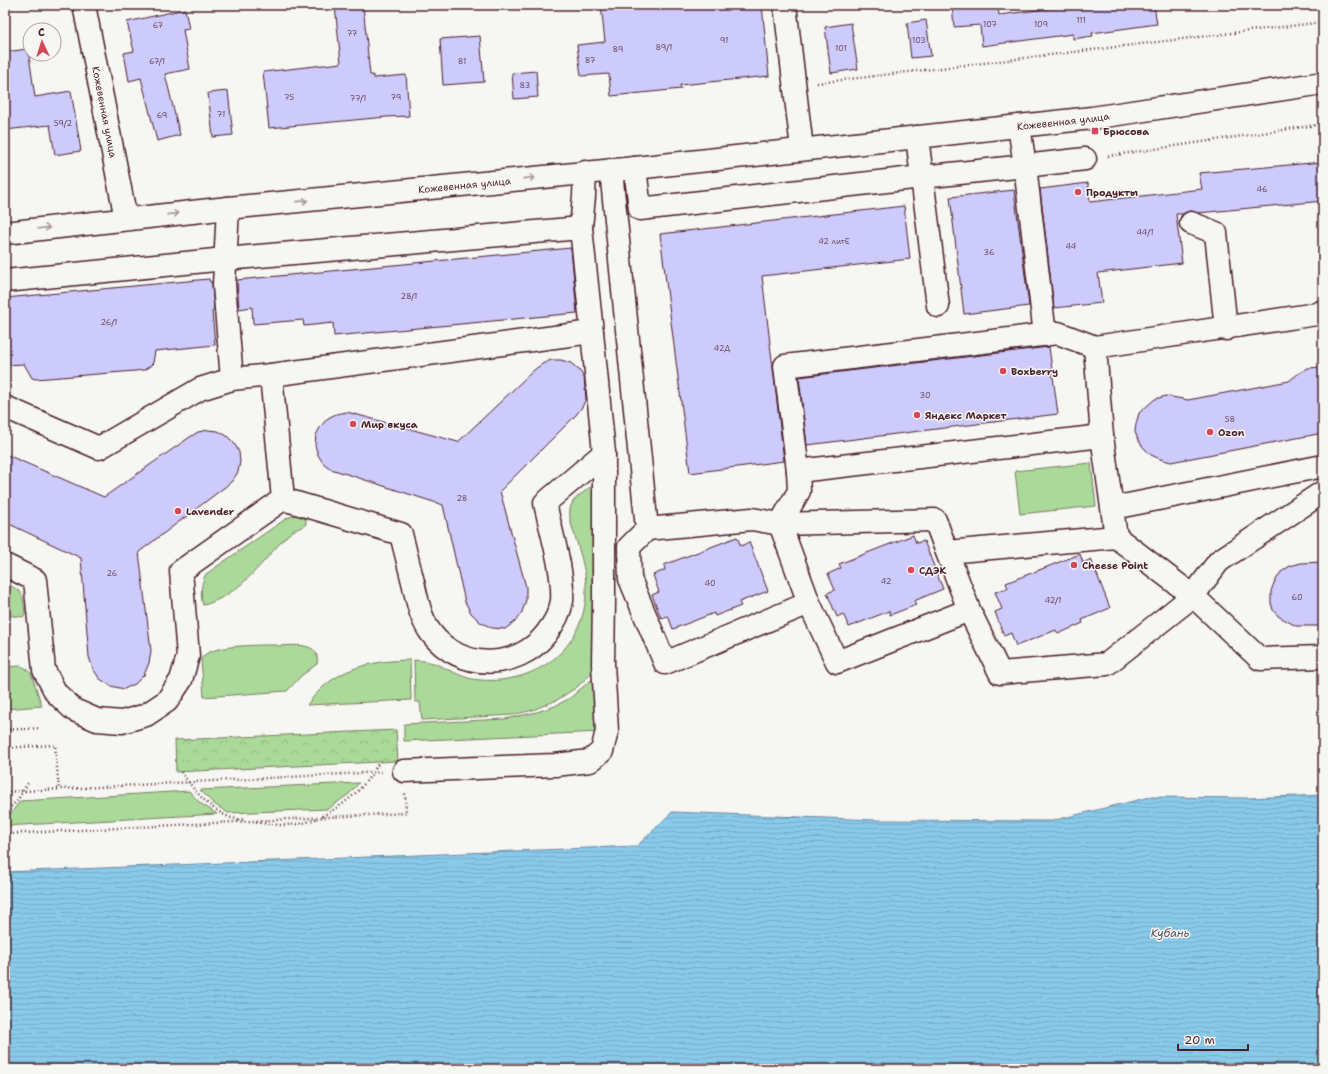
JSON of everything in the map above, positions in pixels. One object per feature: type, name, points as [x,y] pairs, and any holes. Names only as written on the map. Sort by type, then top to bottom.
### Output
[{"type":"main road","name":"Кожевенная улица","points":[[84,5],[126,219]]},
{"type":"main road","points":[[785,5],[802,149]]},
{"type":"main road","name":"Кожевенная улица","points":[[5,233],[228,208],[634,168],[1092,118],[1323,83]]},
{"type":"main road","points":[[1019,126],[1045,335]]},
{"type":"main road","points":[[917,137],[938,306]]},
{"type":"main road","points":[[634,168],[640,209],[1085,159]]},
{"type":"main road","points":[[610,170],[647,529]]},
{"type":"main road","points":[[404,771],[555,766],[590,762],[602,751],[607,731],[603,664],[604,453],[581,228],[585,172]]},
{"type":"main road","points":[[228,208],[224,285],[232,379]]},
{"type":"main road","points":[[1191,223],[1216,234],[1226,329]]},
{"type":"main road","points":[[5,280],[581,228]]},
{"type":"main road","points":[[780,524],[799,492],[798,471],[785,366],[1058,333],[1095,347],[1226,329],[1318,314],[1323,311]]},
{"type":"main road","points":[[5,407],[99,448],[200,389],[232,379],[270,376],[592,332]]},
{"type":"main road","points":[[1095,347],[1102,436],[1116,537]]},
{"type":"main road","points":[[270,376],[283,499]]},
{"type":"main road","points":[[798,471],[1102,436]]},
{"type":"main road","points":[[283,499],[401,534],[420,611],[431,633],[448,649],[470,660],[494,662],[517,657],[538,644],[553,625],[562,603],[562,579],[545,503],[604,453]]},
{"type":"main road","points":[[1113,508],[1323,466]]},
{"type":"main road","points":[[809,603],[665,663],[630,579],[629,547],[647,529],[752,519],[780,524],[935,520],[969,610],[1000,673],[1107,664],[1193,596],[1219,561],[1323,492]]},
{"type":"main road","points":[[5,565],[35,580],[44,670],[56,693],[74,710],[97,720],[122,722],[146,716],[167,701],[181,680],[188,656],[181,571],[283,499]]},
{"type":"main road","points":[[780,524],[809,603],[837,662],[969,610]]},
{"type":"main road","points":[[947,552],[1116,537],[1193,596],[1260,659],[1323,657]]},
{"type":"path","points":[[795,86],[1323,22]]},
{"type":"path","points":[[1085,159],[1323,124]]},
{"type":"path","points":[[5,730],[41,728]]},
{"type":"path","points":[[5,748],[55,745],[59,789]]},
{"type":"path","points":[[181,772],[198,795],[214,808],[230,817],[272,825],[307,823],[338,808],[356,794],[373,772],[378,762]]},
{"type":"path","points":[[5,792],[404,771],[406,813],[5,834]]},
{"type":"path","points":[[5,812],[17,801],[28,783]]},
{"type":"green space","points":[[1091,463],[1096,506],[1020,514],[1015,471]]},
{"type":"green space","points":[[590,487],[593,488],[595,657],[592,673],[577,687],[557,700],[533,710],[512,715],[422,720],[420,702],[415,702],[414,660],[426,661],[469,678],[480,680],[502,680],[522,676],[540,668],[556,657],[569,642],[579,625],[585,606],[586,584],[580,551],[570,519],[570,508],[574,500]]},
{"type":"green space","points":[[295,515],[302,516],[306,520],[306,524],[290,533],[238,587],[217,600],[203,605],[202,589],[206,574],[287,518]]},
{"type":"green space","points":[[5,583],[19,591],[21,594],[24,602],[25,614],[23,617],[5,615]]},
{"type":"green space","points":[[298,645],[310,648],[315,651],[317,656],[317,664],[301,676],[287,691],[204,697],[201,660],[205,655],[212,651],[235,646]]},
{"type":"green space","points":[[410,660],[411,700],[307,705],[328,683],[352,669],[379,662]]},
{"type":"green space","points":[[21,666],[31,673],[42,706],[5,709],[5,667]]},
{"type":"green space","points":[[597,675],[600,732],[404,741],[404,724],[505,719],[537,712],[555,706],[570,698]]},
{"type":"green space","points":[[396,730],[398,761],[176,772],[175,740]]},
{"type":"green space","points":[[359,783],[349,794],[328,809],[228,813],[214,804],[200,790]]},
{"type":"green space","points":[[189,791],[200,803],[217,814],[5,826],[5,818],[20,801]]},
{"type":"water","name":"Кубань","points":[[1323,795],[1323,1069],[5,1069],[5,872],[637,846],[672,812],[875,820],[1051,821],[1150,797],[1248,798]]},
{"type":"building","points":[[363,5],[370,75],[373,75],[374,78],[406,75],[409,116],[269,128],[263,72],[341,63],[335,6]]},
{"type":"building","points":[[601,5],[762,5],[769,76],[680,85],[681,89],[611,96],[609,74],[581,76],[577,45],[605,42]]},
{"type":"building","points":[[952,5],[998,5],[999,15],[1069,5],[1154,5],[1157,24],[1092,33],[1093,36],[1073,39],[1073,34],[982,46],[980,25],[954,27]]},
{"type":"building","points":[[185,9],[189,29],[183,30],[190,69],[165,74],[180,135],[157,141],[141,78],[129,81],[124,53],[134,51],[127,22]]},
{"type":"building","points":[[926,20],[931,56],[911,58],[907,23]]},
{"type":"building","points":[[851,23],[858,69],[831,73],[825,27]]},
{"type":"building","points":[[480,36],[484,82],[443,85],[440,39]]},
{"type":"building","points":[[22,50],[22,62],[30,62],[35,97],[71,91],[81,151],[55,155],[50,125],[5,130],[5,52]]},
{"type":"building","points":[[536,71],[538,97],[514,99],[512,73]]},
{"type":"building","points":[[228,91],[233,135],[213,137],[208,93]]},
{"type":"building","points":[[1323,162],[1323,201],[1198,213],[1190,211],[1183,214],[1176,214],[1182,263],[1098,273],[1102,303],[1054,308],[1040,189],[1088,183],[1090,202],[1202,189],[1199,173]]},
{"type":"building","points":[[1014,190],[1029,306],[964,314],[950,197]]},
{"type":"building","points":[[904,206],[910,259],[762,276],[784,461],[690,473],[660,234]]},
{"type":"building","points":[[571,248],[577,313],[334,336],[333,323],[304,326],[303,320],[253,324],[252,307],[239,309],[237,280]]},
{"type":"building","points":[[209,279],[210,282],[212,282],[214,311],[212,311],[215,345],[155,351],[153,363],[150,366],[144,370],[135,371],[36,379],[32,378],[24,364],[5,365],[5,298]]},
{"type":"building","points":[[1049,347],[1058,414],[807,445],[799,377]]},
{"type":"building","points":[[551,360],[561,360],[571,363],[579,370],[584,377],[586,399],[576,415],[500,491],[526,587],[526,600],[522,612],[515,622],[505,629],[492,628],[480,622],[471,613],[465,602],[443,505],[331,469],[323,463],[318,455],[315,445],[316,435],[328,418],[336,414],[347,412],[458,442],[534,370]]},
{"type":"building","points":[[1323,367],[1323,433],[1171,462],[1151,455],[1138,440],[1135,432],[1139,413],[1155,399],[1166,396],[1188,400],[1289,381],[1308,368]]},
{"type":"building","points":[[208,430],[218,431],[227,436],[234,443],[239,452],[240,462],[238,472],[232,481],[225,487],[139,552],[151,651],[149,663],[144,675],[135,684],[124,689],[111,686],[100,679],[93,669],[89,657],[81,558],[5,522],[5,454],[104,497],[190,437],[198,432]]},
{"type":"building","points":[[913,535],[916,543],[924,541],[943,589],[914,601],[916,605],[890,615],[889,611],[849,627],[843,614],[837,617],[827,593],[835,590],[828,574],[841,568],[839,564]]},
{"type":"building","points":[[737,537],[741,546],[749,542],[768,591],[739,602],[741,606],[715,616],[714,613],[673,629],[668,616],[661,618],[652,595],[659,592],[653,575],[665,570],[664,565]]},
{"type":"building","points":[[1080,554],[1083,563],[1091,559],[1110,608],[1082,620],[1083,623],[1058,634],[1056,630],[1016,646],[1011,633],[1004,636],[995,612],[1002,609],[995,592],[1008,588],[1006,583]]},
{"type":"building","points":[[1323,562],[1323,626],[1296,626],[1278,616],[1273,610],[1271,603],[1271,591],[1281,572],[1290,566],[1301,563]]},
{"type":"place","name":"Брюсова","points":[[1095,131]]},
{"type":"place","name":"Продукты","points":[[1078,192]]},
{"type":"place","name":"Boxberry","points":[[1003,371]]},
{"type":"place","name":"Яндекс Маркет","points":[[917,415]]},
{"type":"place","name":"Мир вкуса","points":[[353,424]]},
{"type":"place","name":"Ozon","points":[[1210,432]]},
{"type":"place","name":"Lavender","points":[[178,511]]},
{"type":"place","name":"Cheese Point","points":[[1074,565]]},
{"type":"place","name":"СДЭК","points":[[911,570]]}]
